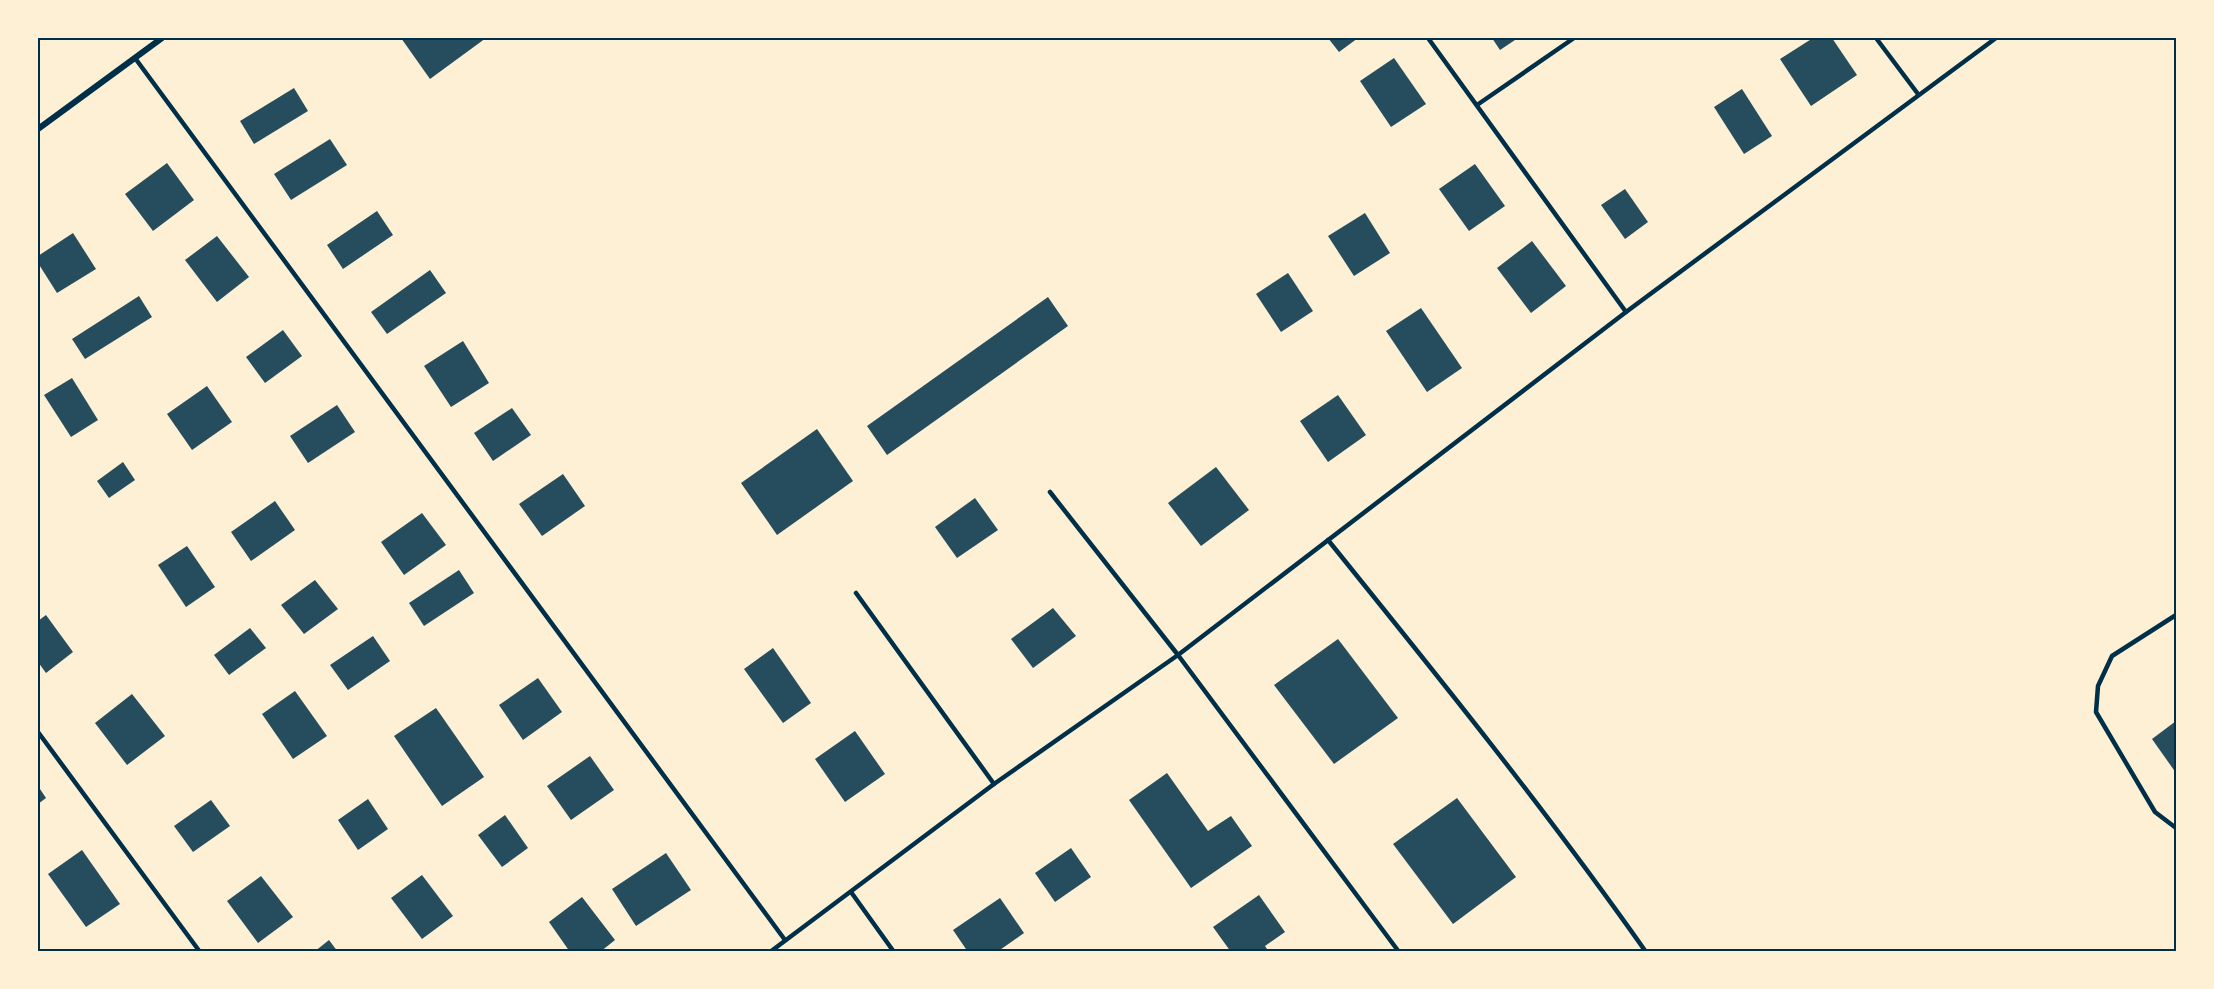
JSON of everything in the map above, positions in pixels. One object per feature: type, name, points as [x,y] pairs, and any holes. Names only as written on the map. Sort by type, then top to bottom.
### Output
[{"type":"street","points":[[38,129],[162,38]]},
{"type":"lane","points":[[1428,38],[1626,312]]},
{"type":"lane","points":[[1477,105],[1574,38]]},
{"type":"lane","points":[[1876,38],[1918,94]]},
{"type":"lane","points":[[770,951],[994,783],[1178,655],[1626,312],[1996,38]]},
{"type":"lane","points":[[135,58],[785,940]]},
{"type":"lane","points":[[1050,492],[1178,655],[1399,951]]},
{"type":"lane","points":[[1328,540],[1455,698],[1594,879],[1646,951]]},
{"type":"lane","points":[[856,593],[994,783]]},
{"type":"lane","points":[[2176,615],[2112,656],[2098,686],[2096,712],[2154,812],[2176,828]]},
{"type":"lane","points":[[38,732],[200,951]]},
{"type":"lane","points":[[851,892],[894,951]]},
{"type":"building","points":[[401,38],[486,38],[430,79]]},
{"type":"building","points":[[1328,38],[1358,38],[1339,52]]},
{"type":"building","points":[[1492,38],[1518,38],[1500,50]]},
{"type":"building","points":[[1813,38],[1832,38],[1857,75],[1811,106],[1780,59]]},
{"type":"building","points":[[1394,58],[1426,104],[1391,127],[1360,81]]},
{"type":"building","points":[[294,88],[308,111],[254,144],[240,121]]},
{"type":"building","points":[[1742,89],[1772,136],[1744,154],[1714,107]]},
{"type":"building","points":[[330,139],[347,165],[291,200],[274,174]]},
{"type":"building","points":[[167,163],[194,200],[153,231],[125,194]]},
{"type":"building","points":[[1475,164],[1505,206],[1469,231],[1439,189]]},
{"type":"building","points":[[1625,189],[1648,222],[1625,239],[1601,205]]},
{"type":"building","points":[[377,211],[393,235],[343,269],[327,245]]},
{"type":"building","points":[[1365,213],[1390,253],[1354,276],[1328,236]]},
{"type":"building","points":[[73,233],[96,269],[57,293],[38,263],[38,256]]},
{"type":"building","points":[[217,236],[249,277],[217,302],[185,260]]},
{"type":"building","points":[[1532,241],[1566,286],[1531,313],[1497,268]]},
{"type":"building","points":[[430,270],[446,293],[387,334],[371,312]]},
{"type":"building","points":[[1288,273],[1313,311],[1281,332],[1256,294]]},
{"type":"building","points":[[139,296],[152,317],[85,359],[72,339]]},
{"type":"building","points":[[1048,297],[1068,326],[887,455],[867,426]]},
{"type":"building","points":[[1421,308],[1462,368],[1427,392],[1386,331]]},
{"type":"building","points":[[283,330],[302,356],[265,383],[246,357]]},
{"type":"building","points":[[463,341],[489,383],[451,407],[424,366]]},
{"type":"building","points":[[72,378],[98,420],[71,437],[44,395]]},
{"type":"building","points":[[207,386],[232,422],[192,450],[167,414]]},
{"type":"building","points":[[1338,395],[1366,435],[1328,462],[1300,421]]},
{"type":"building","points":[[337,405],[355,432],[308,463],[290,436]]},
{"type":"building","points":[[512,408],[531,435],[493,461],[474,433]]},
{"type":"building","points":[[817,429],[853,481],[777,535],[741,483]]},
{"type":"building","points":[[123,462],[135,480],[109,498],[97,481]]},
{"type":"building","points":[[1216,467],[1249,510],[1201,546],[1168,503]]},
{"type":"building","points":[[563,474],[585,506],[542,536],[519,504]]},
{"type":"building","points":[[975,498],[998,530],[957,558],[935,527]]},
{"type":"building","points":[[275,501],[295,530],[251,561],[231,532]]},
{"type":"building","points":[[422,513],[446,545],[404,575],[381,542]]},
{"type":"building","points":[[187,546],[215,587],[186,607],[158,565]]},
{"type":"building","points":[[459,570],[474,593],[424,626],[409,603]]},
{"type":"building","points":[[315,580],[338,609],[304,634],[281,605]]},
{"type":"building","points":[[1053,608],[1076,636],[1033,668],[1011,639]]},
{"type":"building","points":[[46,615],[73,652],[46,673],[38,662],[38,621]]},
{"type":"building","points":[[250,628],[266,648],[229,675],[214,655]]},
{"type":"building","points":[[373,636],[390,661],[348,690],[330,665]]},
{"type":"building","points":[[1338,639],[1398,718],[1334,764],[1274,685]]},
{"type":"building","points":[[773,648],[811,703],[783,723],[744,669]]},
{"type":"building","points":[[538,678],[562,712],[523,740],[499,705]]},
{"type":"building","points":[[295,691],[327,736],[293,759],[262,714]]},
{"type":"building","points":[[132,694],[165,736],[127,765],[95,723]]},
{"type":"building","points":[[436,708],[484,777],[442,806],[394,736]]},
{"type":"building","points":[[2176,721],[2176,773],[2152,739]]},
{"type":"building","points":[[855,731],[885,774],[845,802],[815,759]]},
{"type":"building","points":[[590,756],[614,790],[571,820],[547,786]]},
{"type":"building","points":[[1167,773],[1208,831],[1231,816],[1252,846],[1191,888],[1129,800]]},
{"type":"building","points":[[38,786],[46,798],[38,804]]},
{"type":"building","points":[[1457,798],[1516,877],[1453,924],[1393,844]]},
{"type":"building","points":[[368,799],[388,829],[358,850],[338,820]]},
{"type":"building","points":[[211,800],[230,826],[193,852],[174,826]]},
{"type":"building","points":[[505,815],[528,848],[502,867],[478,835]]},
{"type":"building","points":[[1071,848],[1091,877],[1055,902],[1035,873]]},
{"type":"building","points":[[82,850],[120,904],[86,927],[48,874]]},
{"type":"building","points":[[666,853],[691,890],[636,926],[612,889]]},
{"type":"building","points":[[422,875],[453,916],[422,939],[391,898]]},
{"type":"building","points":[[261,876],[293,917],[258,943],[227,901]]},
{"type":"building","points":[[1259,895],[1285,932],[1265,946],[1269,952],[1231,952],[1213,927]]},
{"type":"building","points":[[582,897],[615,940],[600,952],[570,952],[549,922]]},
{"type":"building","points":[[1000,898],[1024,933],[997,952],[968,952],[953,930]]},
{"type":"building","points":[[329,940],[338,952],[314,952]]}]
